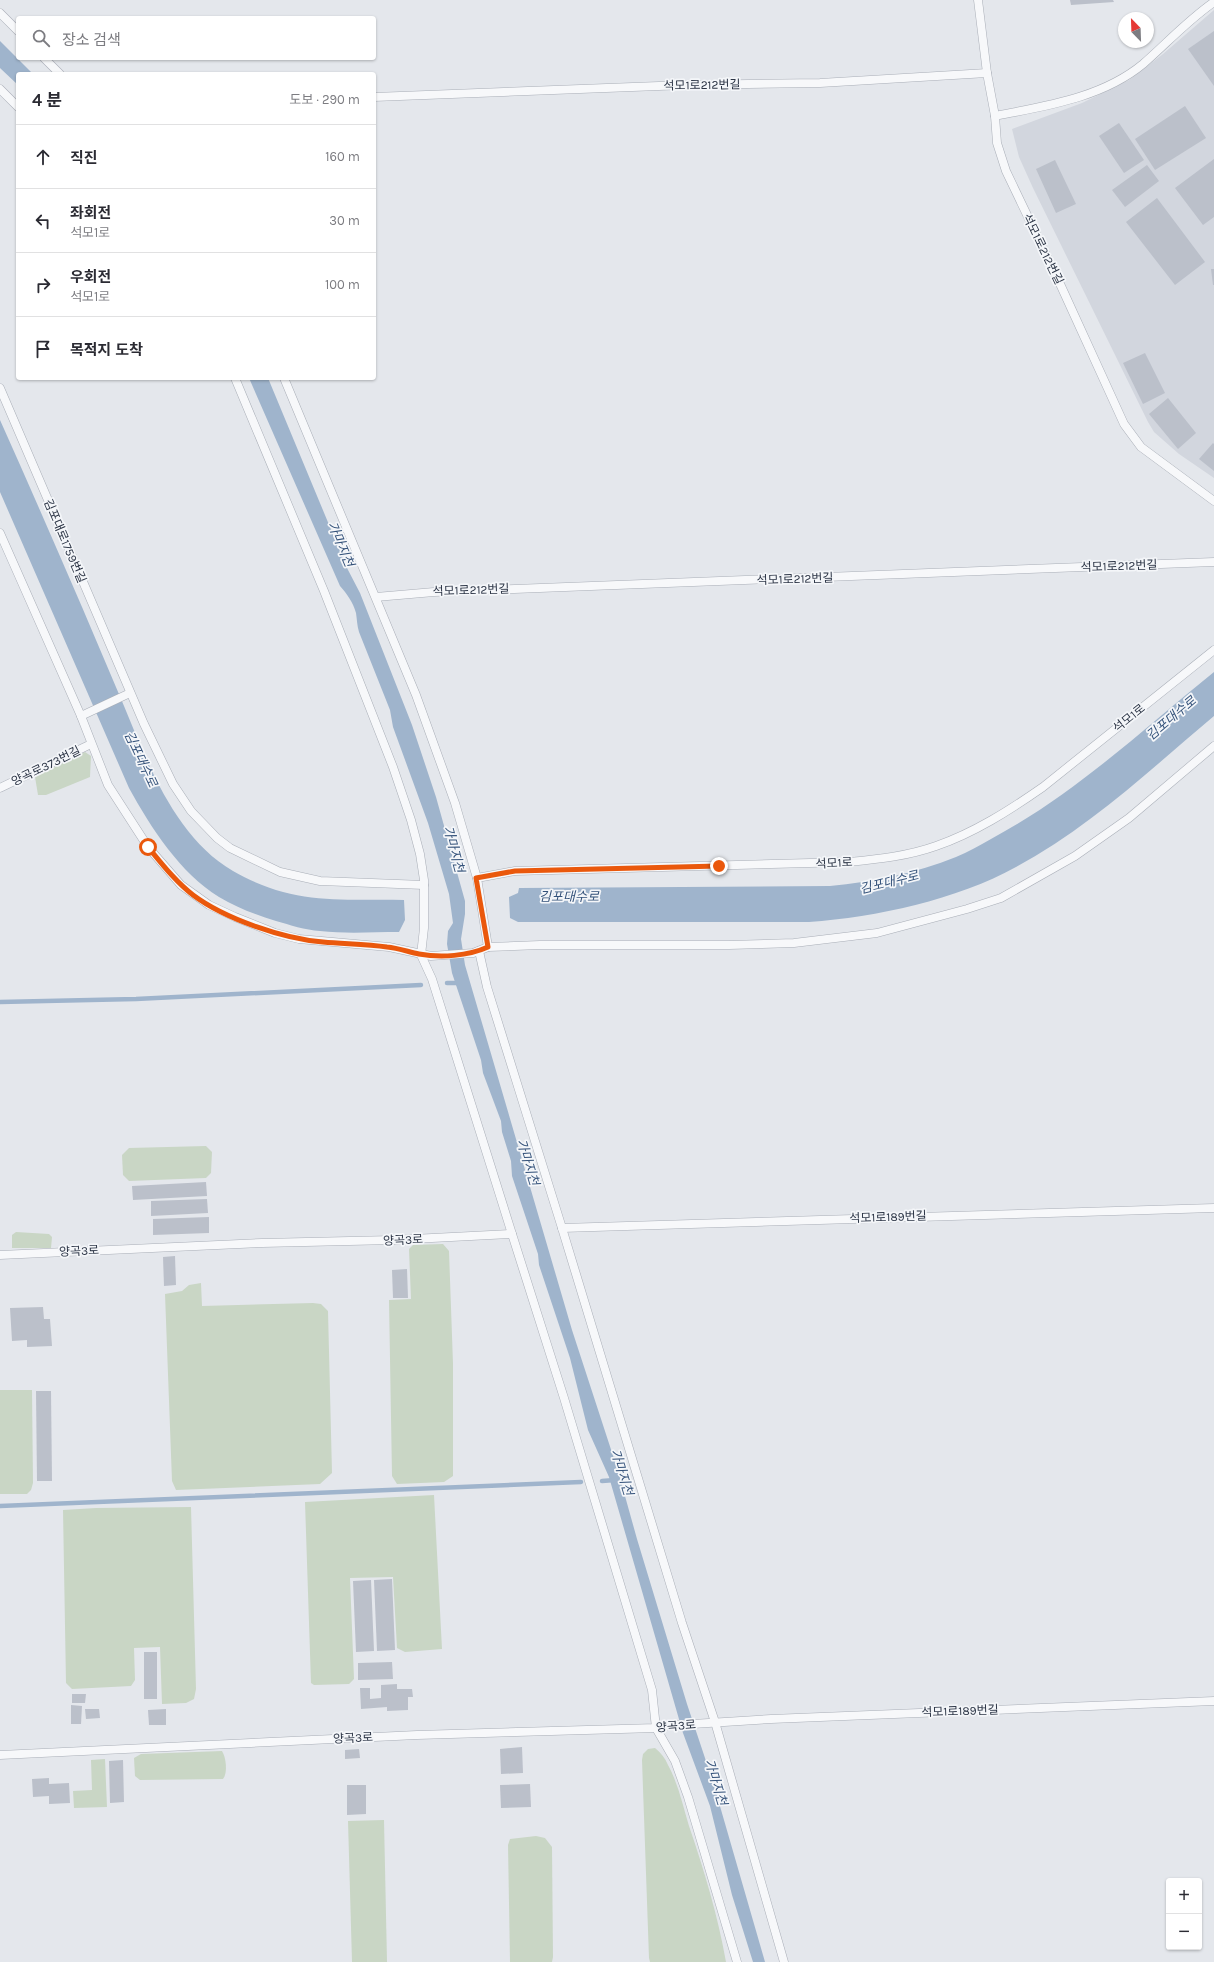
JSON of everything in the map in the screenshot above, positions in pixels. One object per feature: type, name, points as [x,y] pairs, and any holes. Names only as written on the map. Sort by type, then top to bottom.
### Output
[{"type":"lane","points":[[978,0],[988,73]]},
{"type":"lane","points":[[995,116],[1052,104],[1108,85],[1142,64],[1172,36],[1214,2]]},
{"type":"lane","points":[[0,13],[16,29]]},
{"type":"lane","points":[[46,60],[58,72]]},
{"type":"lane","name":"석모1로212번길","points":[[376,97],[685,85],[820,83],[988,73],[995,116],[997,143],[1006,171],[1068,300],[1124,424],[1140,446],[1214,501]]},
{"type":"lane","points":[[0,88],[16,105]]},
{"type":"lane","points":[[236,380],[324,591],[393,766],[411,820],[420,854],[424,885],[424,928],[421,954],[432,979],[569,1414],[652,1690],[658,1727],[675,1761],[688,1797],[737,1962]]},
{"type":"lane","points":[[285,380],[402,660],[441,762],[455,803],[476,878],[488,947]]},
{"type":"lane","name":"김포대로1759번길","points":[[0,388],[127,695],[182,798],[201,823],[230,848],[260,864],[299,878],[337,883],[392,883],[424,885]]},
{"type":"lane","points":[[0,533],[84,714],[91,744],[108,785],[148,847],[181,885],[209,905],[275,933],[299,939],[389,947],[431,956],[476,952],[488,947],[540,944],[729,946],[794,943],[877,933],[974,908],[1001,898],[1099,840],[1129,818],[1214,746]]},
{"type":"lane","name":"석모1로212번길","points":[[376,597],[434,592],[1214,562]]},
{"type":"lane","name":"석모1로","points":[[476,878],[515,871],[849,862],[902,855],[936,846],[957,838],[989,821],[1043,787],[1214,650]]},
{"type":"lane","points":[[84,714],[127,695]]},
{"type":"lane","name":"양곡로373번길","points":[[0,788],[91,744]]},
{"type":"lane","points":[[476,952],[680,1616],[715,1722],[784,1962]]},
{"type":"lane","name":"석모1로189번길","points":[[562,1228],[1214,1208]]},
{"type":"lane","name":"양곡3로","points":[[0,1255],[262,1243],[393,1240],[512,1234]]},
{"type":"lane","name":"석모1로189번길","points":[[705,1723],[1214,1701]]},
{"type":"lane","name":"양곡3로","points":[[0,1755],[417,1735],[658,1727],[705,1723]]},
{"type":"shaded area","points":[[1214,10],[1214,478],[1179,454],[1154,432],[1148,422],[1033,188],[1019,157],[1012,129],[1082,103],[1129,80],[1163,54]]},
{"type":"green space","points":[[85,752],[91,756],[90,777],[46,795],[38,795],[35,777]]},
{"type":"green space","points":[[206,1146],[212,1152],[211,1173],[206,1178],[129,1181],[123,1175],[122,1155],[129,1148]]},
{"type":"green space","points":[[16,1232],[49,1234],[52,1237],[51,1248],[12,1248],[12,1235]]},
{"type":"green space","points":[[443,1244],[449,1251],[453,1364],[453,1476],[444,1482],[397,1484],[392,1476],[389,1300],[411,1299],[409,1249],[413,1245]]},
{"type":"green space","points":[[201,1283],[202,1306],[313,1303],[321,1304],[328,1311],[332,1473],[320,1484],[176,1490],[172,1481],[165,1294],[182,1291],[189,1285]]},
{"type":"green space","points":[[0,1390],[32,1390],[33,1483],[31,1490],[27,1494],[0,1494]]},
{"type":"green space","points":[[434,1495],[442,1649],[405,1652],[397,1648],[393,1577],[350,1578],[354,1679],[349,1684],[314,1685],[311,1683],[305,1502]]},
{"type":"green space","points":[[191,1507],[196,1689],[194,1699],[186,1703],[162,1704],[160,1647],[134,1648],[135,1680],[131,1686],[72,1689],[66,1683],[63,1510],[96,1508]]},
{"type":"green space","points":[[655,1748],[666,1760],[677,1787],[710,1893],[726,1962],[650,1962],[642,1760],[643,1754],[648,1749]]},
{"type":"green space","points":[[222,1751],[225,1757],[226,1765],[226,1773],[223,1779],[140,1780],[135,1776],[134,1758],[141,1754]]},
{"type":"green space","points":[[105,1759],[107,1807],[74,1808],[73,1791],[92,1790],[91,1760]]},
{"type":"green space","points":[[384,1820],[387,1962],[352,1962],[348,1821]]},
{"type":"green space","points":[[536,1836],[545,1838],[552,1847],[552,1962],[510,1962],[508,1845],[510,1839]]},
{"type":"water","points":[[0,41],[16,57],[16,60],[19,60],[31,72],[16,72],[16,83],[0,68]]},
{"type":"water","points":[[250,380],[269,380],[347,568],[360,593],[412,725],[436,797],[465,901],[465,914],[461,939],[465,965],[572,1330],[618,1471],[687,1704],[713,1782],[765,1962],[753,1962],[732,1895],[710,1806],[683,1733],[609,1477],[588,1430],[570,1358],[539,1265],[538,1254],[512,1176],[511,1161],[502,1132],[501,1121],[483,1073],[481,1060],[452,973],[447,944],[448,931],[453,923],[449,894],[428,823],[393,727],[390,710],[359,632],[355,609],[350,598],[340,586]]},
{"type":"water","name":"김포대수로","points":[[0,420],[143,751],[166,798],[179,819],[195,839],[213,857],[233,871],[275,890],[316,898],[404,900],[405,920],[399,932],[330,932],[292,926],[276,921],[254,914],[219,897],[205,887],[179,863],[147,819],[129,788],[0,492]]},
{"type":"water","name":"김포대수로","points":[[1214,672],[1214,716],[1119,797],[1069,834],[1016,867],[993,879],[968,889],[942,898],[889,911],[835,920],[809,922],[518,922],[510,918],[509,897],[518,893],[519,888],[830,886],[894,876],[941,863],[978,846],[1022,821],[1051,802],[1107,761]]},
{"type":"building","points":[[1070,0],[1113,0],[1114,2],[1071,5]]},
{"type":"building","points":[[1214,31],[1214,86],[1188,49]]},
{"type":"building","points":[[1185,106],[1206,138],[1155,170],[1135,139]]},
{"type":"building","points":[[1119,123],[1144,160],[1124,173],[1099,136]]},
{"type":"building","points":[[1214,159],[1214,217],[1203,225],[1175,188]]},
{"type":"building","points":[[1055,160],[1076,204],[1056,213],[1036,169]]},
{"type":"building","points":[[1147,165],[1159,181],[1125,207],[1112,190]]},
{"type":"building","points":[[1157,198],[1205,262],[1175,285],[1126,222]]},
{"type":"building","points":[[1211,269],[1214,269],[1214,285],[1213,285]]},
{"type":"building","points":[[1145,353],[1165,393],[1143,404],[1123,363]]},
{"type":"building","points":[[1168,398],[1196,433],[1178,449],[1149,414]]},
{"type":"building","points":[[1213,443],[1214,444],[1214,471],[1199,459]]},
{"type":"building","points":[[206,1182],[207,1196],[133,1200],[132,1186]]},
{"type":"building","points":[[207,1199],[208,1213],[151,1216],[151,1201]]},
{"type":"building","points":[[209,1217],[209,1233],[153,1235],[153,1219]]},
{"type":"building","points":[[175,1256],[176,1285],[164,1286],[163,1257]]},
{"type":"building","points":[[407,1269],[408,1298],[393,1298],[392,1270]]},
{"type":"building","points":[[43,1307],[44,1319],[50,1319],[52,1346],[27,1347],[27,1340],[12,1341],[10,1308]]},
{"type":"building","points":[[36,1391],[51,1391],[52,1481],[37,1481]]},
{"type":"building","points":[[392,1579],[395,1650],[377,1651],[374,1580]]},
{"type":"building","points":[[371,1580],[374,1651],[356,1652],[353,1581]]},
{"type":"building","points":[[144,1652],[157,1652],[157,1699],[144,1699]]},
{"type":"building","points":[[392,1662],[393,1679],[358,1680],[358,1663]]},
{"type":"building","points":[[397,1684],[397,1689],[412,1689],[413,1697],[408,1697],[408,1710],[387,1711],[387,1707],[361,1709],[360,1688],[370,1688],[370,1699],[381,1698],[381,1685]]},
{"type":"building","points":[[72,1694],[86,1694],[85,1703],[72,1703]]},
{"type":"building","points":[[71,1705],[82,1706],[81,1724],[71,1724]]},
{"type":"building","points":[[85,1709],[99,1709],[100,1718],[86,1719]]},
{"type":"building","points":[[166,1709],[166,1725],[149,1725],[148,1710]]},
{"type":"building","points":[[522,1747],[523,1773],[501,1774],[500,1749]]},
{"type":"building","points":[[359,1749],[360,1758],[345,1759],[345,1750]]},
{"type":"building","points":[[123,1760],[124,1802],[110,1803],[109,1761]]},
{"type":"building","points":[[49,1778],[49,1784],[69,1783],[70,1803],[49,1804],[49,1796],[33,1797],[32,1779]]},
{"type":"building","points":[[530,1784],[531,1807],[501,1808],[500,1785]]},
{"type":"building","points":[[347,1785],[366,1785],[366,1814],[347,1815]]},
{"type":"waterway","points":[[447,983],[460,983]]},
{"type":"waterway","points":[[0,1002],[136,999],[421,985]]},
{"type":"waterway","name":"가마지천","points":[[602,1481],[615,1480]]},
{"type":"waterway","points":[[0,1506],[581,1482]]},
{"type":"route","points":[[148,847],[165,868],[194,896],[235,918],[275,933],[299,939],[389,947],[431,956],[473,953],[488,947],[476,878],[500,872],[515,871],[719,866]]}]
